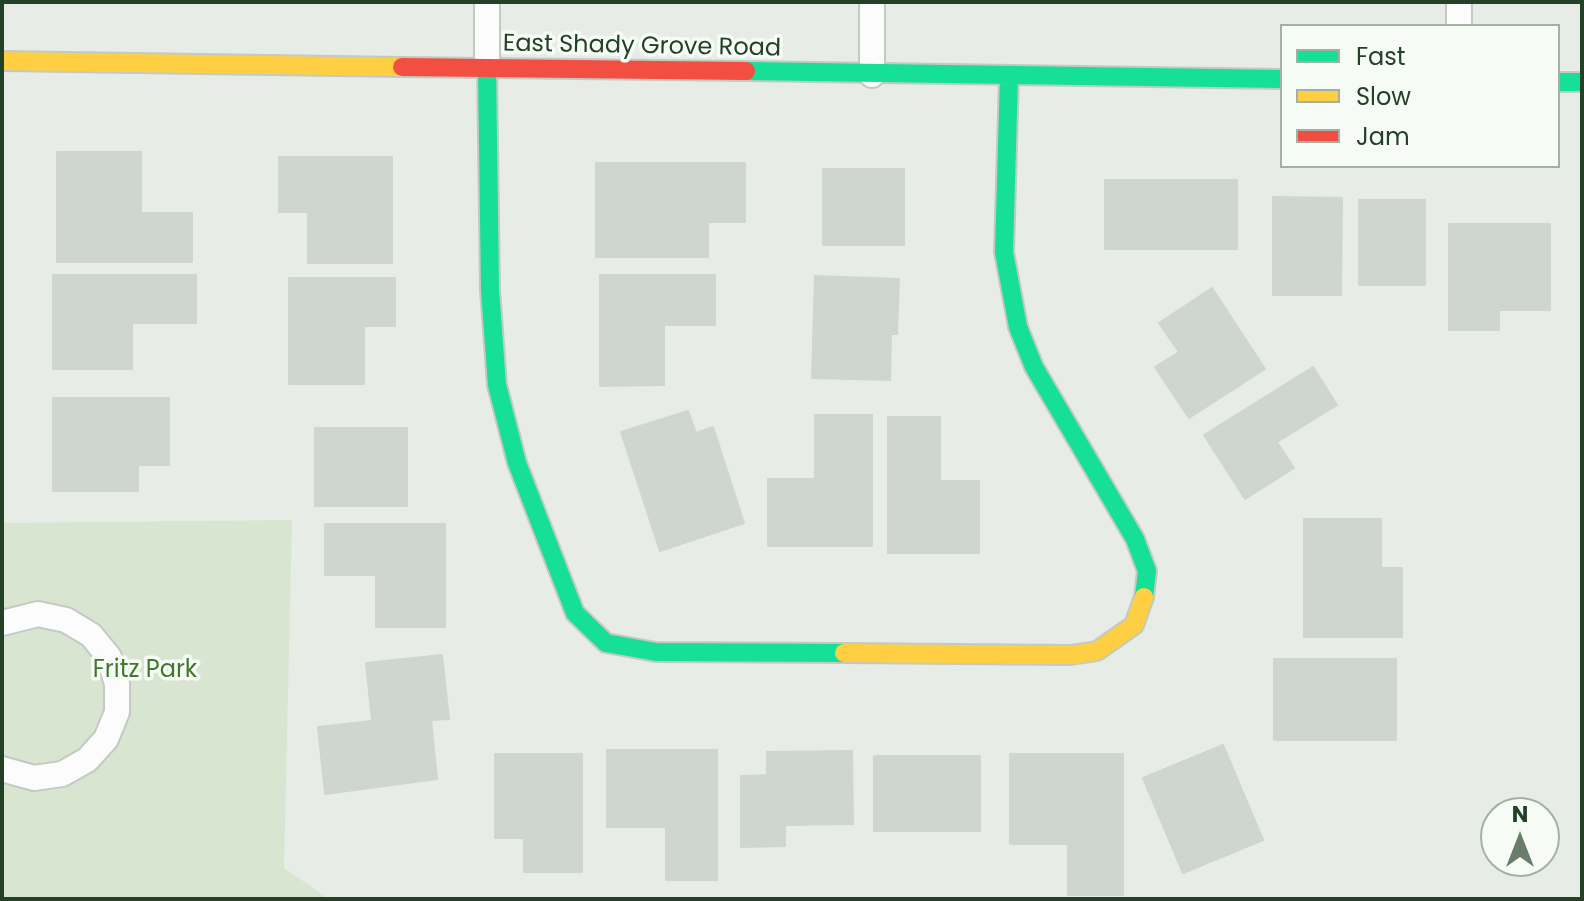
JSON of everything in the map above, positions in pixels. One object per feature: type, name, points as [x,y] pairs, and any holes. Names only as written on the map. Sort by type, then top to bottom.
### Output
[{"type":"street","name":"East Shady Grove Road","points":[[2,61],[1280,79]]},
{"type":"street","points":[[487,68],[490,290],[497,385],[517,463],[575,613],[606,643],[656,652],[1071,655],[1097,651],[1134,625],[1143,605],[1147,571],[1135,539],[1034,367],[1018,327],[1004,252],[1009,76]]},
{"type":"street","points":[[1560,82],[1582,82]]},
{"type":"lane","points":[[487,2],[487,68]]},
{"type":"lane","points":[[872,2],[872,75]]},
{"type":"lane","points":[[1459,2],[1459,24]]},
{"type":"lane","points":[[2,623],[38,614],[66,620],[91,635],[109,657],[117,684],[117,712],[106,739],[87,760],[62,774],[34,778],[2,769]]},
{"type":"green space","name":"Fritz Park","points":[[292,520],[284,868],[329,899],[2,899],[2,523]]},
{"type":"building","points":[[57,152],[141,152],[141,213],[192,213],[192,262],[57,262]]},
{"type":"building","points":[[279,157],[392,157],[392,263],[308,263],[308,212],[279,212]]},
{"type":"building","points":[[596,163],[745,163],[745,222],[708,222],[708,257],[596,257]]},
{"type":"building","points":[[823,169],[904,169],[904,245],[823,245]]},
{"type":"building","points":[[1105,180],[1237,180],[1237,249],[1105,249]]},
{"type":"building","points":[[1273,197],[1342,198],[1341,295],[1273,295]]},
{"type":"building","points":[[1359,200],[1425,200],[1425,285],[1359,285]]},
{"type":"building","points":[[1449,224],[1550,224],[1550,310],[1499,310],[1499,330],[1449,330]]},
{"type":"building","points":[[53,275],[196,275],[196,323],[132,323],[132,369],[53,369]]},
{"type":"building","points":[[600,275],[715,275],[715,325],[664,325],[664,385],[600,386]]},
{"type":"building","points":[[815,276],[899,279],[897,334],[891,334],[890,380],[812,378]]},
{"type":"building","points":[[289,278],[395,278],[395,326],[364,326],[364,384],[289,384]]},
{"type":"building","points":[[1212,288],[1265,369],[1189,418],[1155,367],[1179,352],[1159,323]]},
{"type":"building","points":[[1313,367],[1337,405],[1277,442],[1294,468],[1245,499],[1204,435]]},
{"type":"building","points":[[53,398],[169,398],[169,465],[138,465],[138,491],[53,491]]},
{"type":"building","points":[[688,411],[696,433],[713,427],[744,523],[660,551],[621,432]]},
{"type":"building","points":[[815,415],[872,415],[872,546],[768,546],[768,479],[815,479]]},
{"type":"building","points":[[888,417],[940,417],[940,481],[979,481],[979,553],[888,553]]},
{"type":"building","points":[[315,428],[407,428],[407,506],[315,506]]},
{"type":"building","points":[[1304,519],[1381,519],[1381,568],[1402,568],[1402,637],[1304,637]]},
{"type":"building","points":[[325,524],[445,524],[445,627],[376,627],[376,575],[325,575]]},
{"type":"building","points":[[442,655],[449,719],[431,720],[437,779],[325,794],[318,727],[372,721],[366,663]]},
{"type":"building","points":[[1274,659],[1396,659],[1396,740],[1274,740]]},
{"type":"building","points":[[1223,745],[1263,840],[1183,873],[1143,778]]},
{"type":"building","points":[[607,750],[717,750],[717,880],[666,880],[666,827],[607,827]]},
{"type":"building","points":[[852,751],[853,824],[785,825],[785,846],[741,847],[741,776],[767,775],[767,752]]},
{"type":"building","points":[[495,754],[582,754],[582,872],[524,872],[524,838],[495,838]]},
{"type":"building","points":[[1010,754],[1123,754],[1123,895],[1068,895],[1068,844],[1010,844]]},
{"type":"building","points":[[874,756],[980,756],[980,831],[874,831]]},
{"type":"traffic: fast","points":[[487,68],[490,290],[497,385],[517,463],[575,613],[606,643],[656,652],[844,653]]},
{"type":"traffic: fast","points":[[746,71],[1280,79]]},
{"type":"traffic: fast","points":[[1009,76],[1004,252],[1018,327],[1034,367],[1135,539],[1147,571],[1144,597]]},
{"type":"traffic: fast","points":[[1560,82],[1582,82]]},
{"type":"traffic: slow","points":[[2,61],[402,67]]},
{"type":"traffic: slow","points":[[844,653],[1071,655],[1097,651],[1134,625],[1144,597]]},
{"type":"traffic: jam","points":[[402,67],[746,71]]}]
